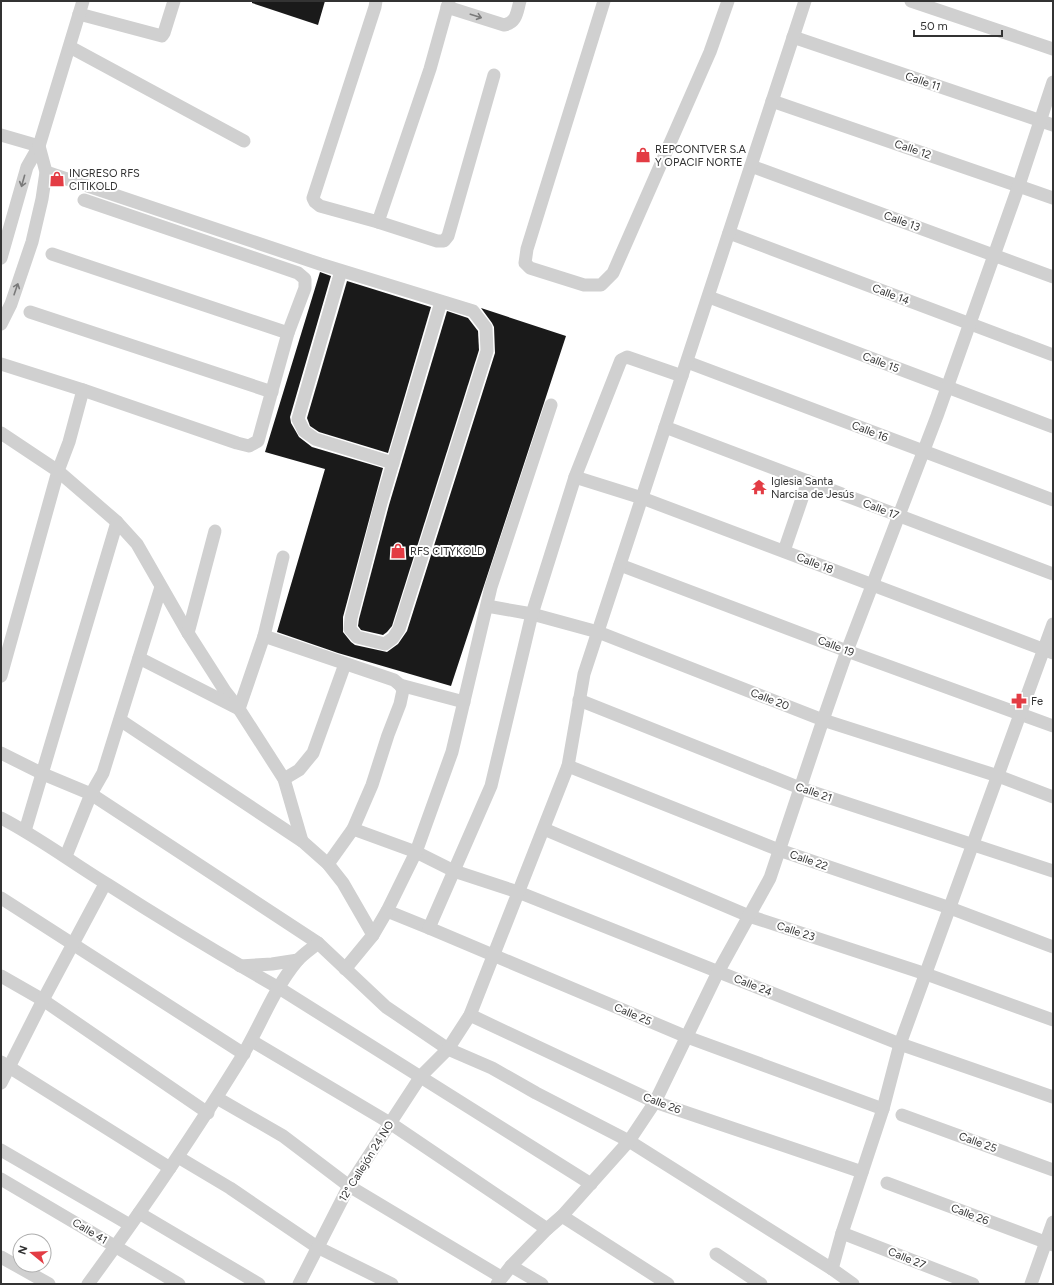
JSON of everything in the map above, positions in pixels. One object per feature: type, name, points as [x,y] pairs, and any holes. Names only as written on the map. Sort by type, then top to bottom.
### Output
[{"type":"street","points":[[1,258],[27,167],[39,146],[83,1]]},
{"type":"street","points":[[79,14],[162,36],[174,1]]},
{"type":"street","points":[[376,1],[376,7],[313,198],[320,206],[378,222],[437,241],[444,241],[448,236],[494,75]]},
{"type":"street","points":[[378,222],[430,69],[448,4],[504,25],[510,24],[515,20],[520,1]]},
{"type":"street","points":[[604,1],[527,249],[525,263],[530,268],[584,285],[601,285],[613,273],[710,52],[728,1]]},
{"type":"street","name":"12° Callejón 24 NO","points":[[299,1284],[349,1186],[421,1076],[448,1049],[470,1015],[544,828],[568,766],[584,674],[805,1]]},
{"type":"street","points":[[911,1],[1053,49]]},
{"type":"street","name":"Calle 11","points":[[793,37],[1053,125]]},
{"type":"street","points":[[70,47],[244,141]]},
{"type":"street","points":[[217,1098],[283,1136],[349,1186],[499,1281],[511,1266],[547,1229],[562,1216],[629,1141],[655,1102],[718,972],[770,878],[822,720],[924,451],[970,324],[1019,185],[1053,82]]},
{"type":"street","name":"Calle 12","points":[[772,100],[1053,198]]},
{"type":"street","points":[[1,135],[39,146]]},
{"type":"street","points":[[1,324],[4,311],[32,242],[42,199],[46,172],[39,146]]},
{"type":"street","name":"Calle 13","points":[[751,166],[1053,277]]},
{"type":"street","points":[[46,172],[342,271],[473,311],[486,328],[487,351],[399,629],[393,638],[384,644],[357,637],[350,629],[351,618],[381,503],[441,302]]},
{"type":"street","points":[[1,364],[84,390],[237,443],[249,446],[258,441],[288,333],[305,288],[305,279],[298,273],[84,200]]},
{"type":"street","name":"Calle 14","points":[[729,233],[1053,355]]},
{"type":"street","points":[[52,254],[288,333]]},
{"type":"street","points":[[342,271],[298,419],[304,431],[315,439],[393,463]]},
{"type":"street","name":"Calle 15","points":[[709,297],[1053,427]]},
{"type":"street","points":[[30,312],[272,392]]},
{"type":"street","points":[[429,928],[491,786],[532,614],[575,477],[621,360],[627,357],[682,376]]},
{"type":"street","name":"Calle 16","points":[[687,362],[1053,500]]},
{"type":"street","points":[[1,676],[58,471],[69,442],[84,390]]},
{"type":"street","points":[[345,969],[373,934],[387,911],[416,852],[452,752],[491,587],[551,405]]},
{"type":"street","name":"Calle 17","points":[[665,427],[1053,574]]},
{"type":"street","points":[[2,437],[58,471],[118,522],[137,544],[188,633],[284,779],[302,841]]},
{"type":"street","name":"Calle 18","points":[[575,477],[642,498],[1048,651]]},
{"type":"street","points":[[784,551],[808,481]]},
{"type":"street","points":[[25,831],[118,522]]},
{"type":"street","points":[[188,633],[215,531]]},
{"type":"street","points":[[239,709],[264,636],[283,556]]},
{"type":"street","name":"Calle 19","points":[[620,565],[847,651],[1053,726]]},
{"type":"street","points":[[66,856],[91,794],[103,773],[161,587]]},
{"type":"street","name":"Calle 20","points":[[487,606],[532,614],[598,632],[822,720],[998,776],[1053,797]]},
{"type":"street","points":[[832,1269],[842,1233],[883,1109],[900,1044],[1020,714],[1048,651],[1053,624]]},
{"type":"street","points":[[264,636],[394,680],[403,690],[400,704],[388,735],[372,785],[353,829],[328,864]]},
{"type":"street","points":[[139,658],[239,709]]},
{"type":"street","points":[[284,779],[299,770],[313,753],[345,664]]},
{"type":"street","points":[[400,685],[464,702]]},
{"type":"street","name":"Calle 21","points":[[580,700],[800,788],[1053,871]]},
{"type":"street","points":[[120,720],[302,841],[328,864],[343,883],[373,934]]},
{"type":"street","points":[[1,753],[43,774],[91,794],[318,943],[386,1007],[448,1049],[492,1068],[536,1093],[629,1141],[832,1269],[853,1284]]},
{"type":"street","name":"Calle 22","points":[[568,766],[779,850],[950,908],[1053,947]]},
{"type":"street","points":[[1,818],[66,856],[106,884],[240,966],[279,988],[421,1076],[591,1184]]},
{"type":"street","name":"Calle 23","points":[[544,828],[749,916],[926,974],[1053,1020]]},
{"type":"street","name":"Calle 24","points":[[353,829],[416,852],[454,871],[518,892],[900,1044],[1053,1097]]},
{"type":"street","points":[[1,1084],[5,1065],[43,1000],[106,884]]},
{"type":"street","points":[[1,898],[244,1054]]},
{"type":"street","name":"Calle 25","points":[[387,911],[687,1037],[883,1109]]},
{"type":"street","points":[[88,1284],[116,1246],[208,1112],[252,1041],[279,988],[298,960],[318,943]]},
{"type":"street","points":[[240,966],[272,964],[298,960]]},
{"type":"street","points":[[1,976],[43,1000],[208,1112]]},
{"type":"street","name":"Calle 26","points":[[470,1015],[655,1102],[862,1172]]},
{"type":"street","points":[[252,1041],[390,1123],[547,1229]]},
{"type":"street","points":[[5,1065],[170,1168]]},
{"type":"street","name":"Calle 25","points":[[902,1115],[1053,1170]]},
{"type":"street","points":[[1,1150],[130,1225]]},
{"type":"street","points":[[178,1157],[230,1188],[317,1247],[392,1284]]},
{"type":"street","name":"Calle 41","points":[[1,1179],[179,1284]]},
{"type":"street","name":"Calle 26","points":[[886,1182],[1049,1244]]},
{"type":"street","points":[[139,1213],[259,1284]]},
{"type":"street","points":[[562,1216],[668,1284]]},
{"type":"street","points":[[1032,1284],[1049,1244],[1053,1222]]},
{"type":"street","name":"Calle 27","points":[[842,1233],[972,1284]]},
{"type":"street","points":[[716,1254],[761,1284]]},
{"type":"street","points":[[1,1257],[49,1284]]},
{"type":"street","points":[[511,1266],[542,1284]]},
{"type":"building","points":[[252,1],[325,1],[318,25],[252,3]]},
{"type":"building","points":[[320,272],[331,276],[290,417],[291,423],[299,437],[312,447],[383,468],[343,617],[343,632],[355,645],[387,652],[398,644],[407,631],[495,353],[494,327],[481,308],[566,336],[451,686],[338,653],[277,632],[325,469],[265,452]]},
{"type":"building","points":[[347,281],[431,307],[388,453],[319,432],[310,426],[307,418]]},
{"type":"building","points":[[447,311],[468,318],[478,331],[479,350],[392,626],[383,635],[361,630],[358,626],[359,619],[389,505]]},
{"type":"place","name":"REPCONTVER S.A Y OPACIF NORTE","points":[[643,155]]},
{"type":"place","name":"INGRESO RFS CITIKOLD","points":[[57,179]]},
{"type":"place","name":"Iglesia Santa Narcisa de Jesús","points":[[759,487]]},
{"type":"place","name":"RFS CITYKOLD","points":[[398,551]]},
{"type":"place","name":"Fe","points":[[1019,701]]}]
